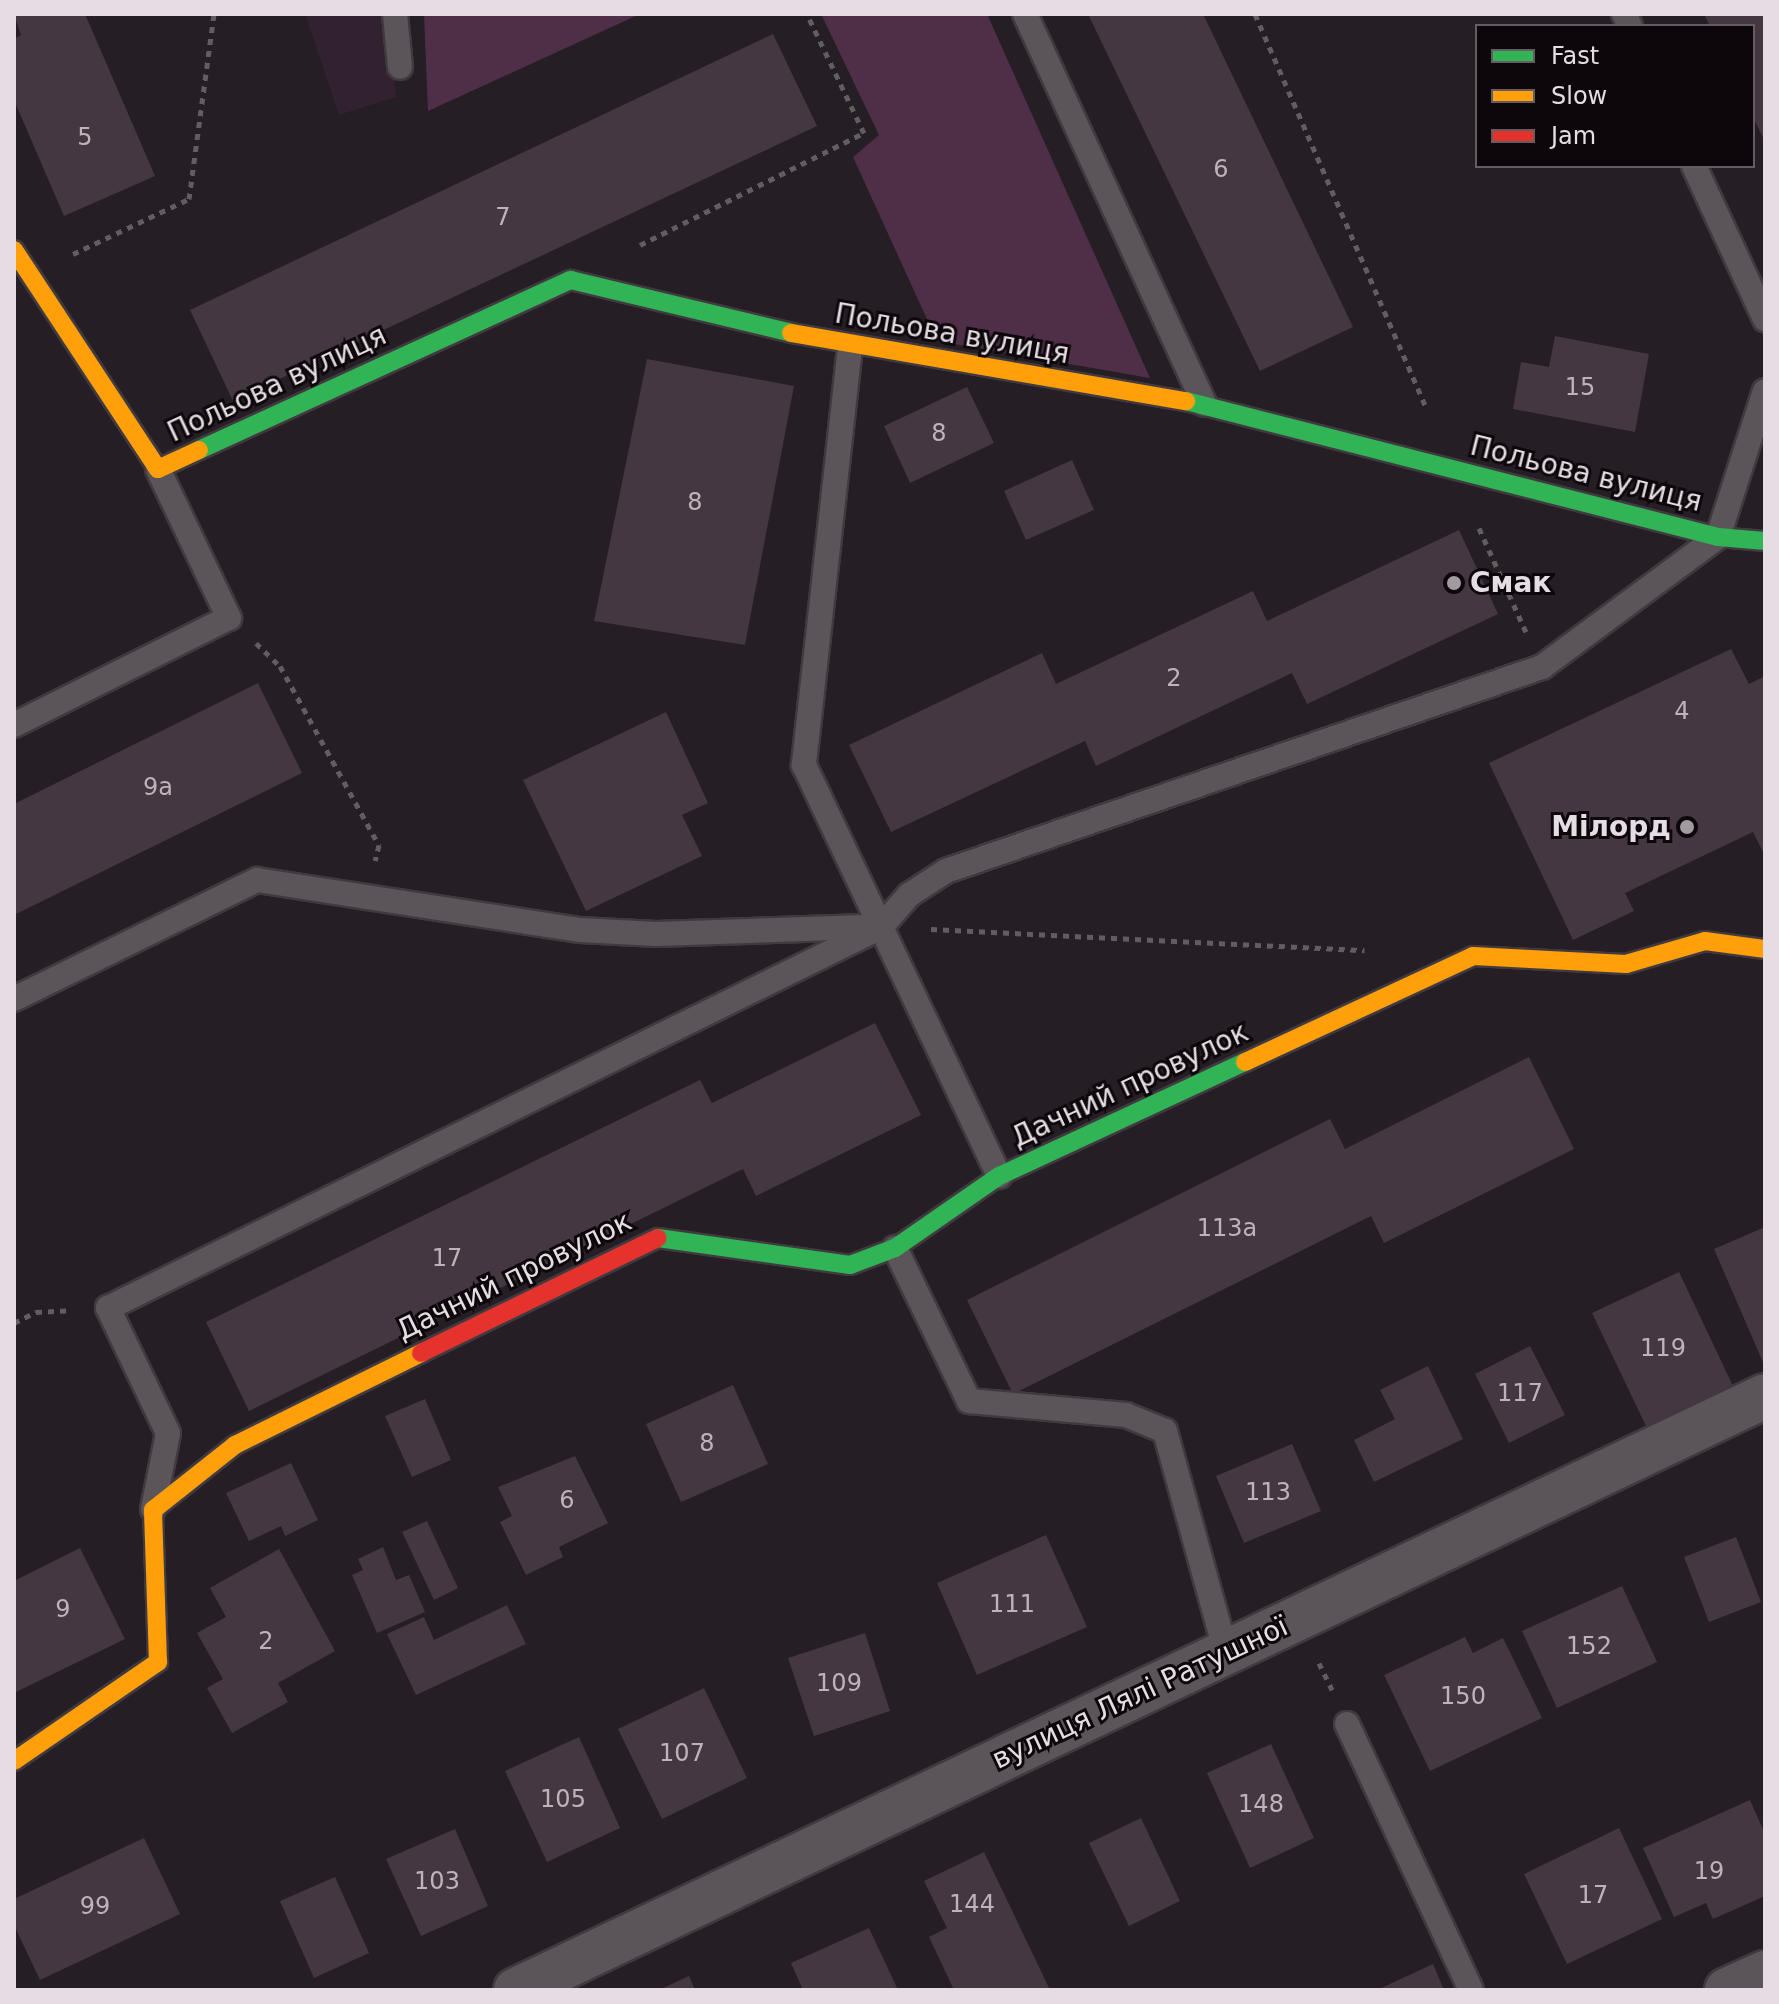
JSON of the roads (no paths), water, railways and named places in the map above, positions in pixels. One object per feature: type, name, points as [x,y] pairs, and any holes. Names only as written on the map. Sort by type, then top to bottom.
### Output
[{"type":"street","points":[[14,250],[158,469]]},
{"type":"street","name":"Польова вулиця","points":[[158,469],[571,280],[850,347],[1204,404],[1718,537],[1765,541]]},
{"type":"street","name":"Дачний провулок","points":[[153,1510],[235,1445],[655,1238],[850,1265],[895,1248],[999,1176],[1473,956],[1626,964],[1705,941],[1765,949]]},
{"type":"street","name":"вулиця Лялі Ратушної","points":[[516,1990],[1765,1396]]},
{"type":"street","points":[[14,1761],[158,1662],[153,1510]]},
{"type":"street","points":[[1727,1990],[1765,1973]]},
{"type":"lane","points":[[395,14],[400,67]]},
{"type":"lane","points":[[1025,14],[1204,404]]},
{"type":"lane","points":[[1695,168],[1765,319]]},
{"type":"lane","points":[[850,347],[804,765],[999,1176]]},
{"type":"lane","points":[[153,1510],[168,1433],[108,1308],[881,927],[909,895],[946,871],[1542,667],[1718,537],[1765,391]]},
{"type":"lane","points":[[14,725],[229,618],[158,469]]},
{"type":"lane","points":[[14,999],[257,880],[580,930],[641,934],[881,927]]},
{"type":"lane","points":[[895,1248],[969,1401],[1126,1415],[1165,1431],[1226,1652]]},
{"type":"lane","points":[[1347,1724],[1471,1990]]},
{"type":"place","name":"Смак","points":[[1454,583]]},
{"type":"place","name":"Мілорд","points":[[1687,827]]}]
